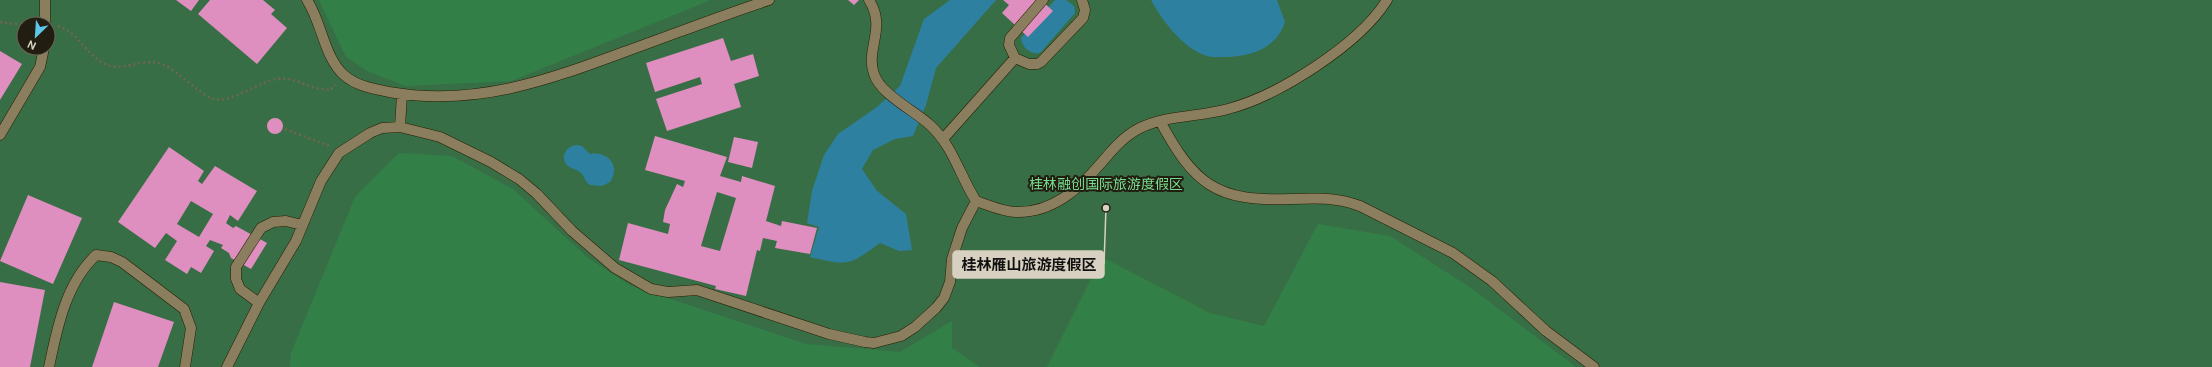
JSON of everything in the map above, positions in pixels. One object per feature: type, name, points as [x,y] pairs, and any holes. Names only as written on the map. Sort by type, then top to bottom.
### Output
[{"type":"lane","points":[[45,0],[48,16]]},
{"type":"lane","points":[[307,0],[317,17],[330,54],[345,76],[366,87],[425,97],[461,97],[533,84],[769,0]]},
{"type":"lane","points":[[869,0],[877,16],[872,61],[874,74],[880,86],[930,125],[942,139],[976,201],[1015,212],[1032,211],[1050,206],[1088,178],[1122,140],[1138,129],[1160,121],[1228,109],[1258,98],[1330,58],[1359,32],[1387,0]]},
{"type":"lane","points":[[1043,0],[1011,35],[1009,45],[1015,58],[1029,64],[1041,62],[1083,18],[1085,10],[1082,0]]},
{"type":"lane","points":[[0,135],[40,67],[42,56]]},
{"type":"lane","points":[[942,139],[1015,58]]},
{"type":"lane","points":[[400,127],[402,94]]},
{"type":"lane","points":[[1160,121],[1177,152],[1189,168],[1202,180],[1215,188],[1233,195],[1258,199],[1326,197],[1344,200],[1366,209],[1453,253],[1492,281],[1546,331],[1594,367]]},
{"type":"lane","points":[[227,367],[259,302],[296,241],[321,181],[339,153],[370,133],[382,128],[400,127],[451,142],[491,162],[519,180],[537,194],[588,246],[626,276],[651,289],[668,292],[697,290],[829,334],[874,343],[901,336],[927,317],[940,303],[950,282],[952,259],[962,228],[976,201]]},
{"type":"lane","points":[[259,302],[240,289],[236,279],[236,268],[261,228],[273,222],[286,220],[302,225]]},
{"type":"lane","points":[[49,367],[59,320],[80,274],[96,255],[111,257],[122,262],[184,309],[190,328],[185,367]]},
{"type":"path","points":[[0,22],[16,24]]},
{"type":"path","points":[[56,26],[59,26],[77,38],[104,64],[116,68],[134,63],[163,64],[214,100],[226,99],[278,78],[300,80],[313,88],[330,90],[345,76]]},
{"type":"path","points":[[285,129],[325,143],[339,153]]},
{"type":"green space","name":"桂林融创国际旅游度假区","points":[[0,0],[2212,0],[2212,367],[0,367]]},
{"type":"green space","points":[[319,0],[711,0],[511,81],[406,86],[369,72],[346,57]]},
{"type":"green space","points":[[399,153],[452,156],[513,189],[588,258],[631,286],[806,344],[900,352],[952,321],[952,348],[980,367],[290,367],[291,353],[355,197]]},
{"type":"green space","points":[[1318,224],[1390,236],[1471,288],[1576,367],[1047,367],[1102,257],[1210,313],[1264,326]]},
{"type":"water","points":[[950,0],[996,0],[936,68],[926,105],[913,136],[895,139],[873,150],[862,169],[877,191],[906,214],[912,250],[899,251],[880,243],[861,256],[848,262],[833,262],[810,257],[819,227],[807,223],[812,191],[824,155],[838,134],[877,107],[900,86],[924,19]]},
{"type":"water","points":[[1055,0],[1066,0],[1074,6],[1075,13],[1040,53],[1030,52],[1023,44],[1021,38]]},
{"type":"water","points":[[1151,0],[1277,0],[1285,22],[1281,31],[1269,45],[1253,53],[1235,56],[1209,57],[1196,51],[1180,39],[1161,16]]},
{"type":"water","points":[[574,145],[582,146],[590,154],[602,155],[611,161],[614,170],[610,182],[602,186],[590,185],[581,173],[567,165],[564,155],[568,149]]},
{"type":"building","points":[[176,0],[199,0],[191,11]]},
{"type":"building","points":[[210,0],[263,0],[275,10],[271,14],[287,28],[257,64],[198,14]]},
{"type":"building","points":[[848,0],[859,0],[854,5]]},
{"type":"building","points":[[1003,0],[1041,0],[1053,11],[1028,37],[1002,13],[1009,5]]},
{"type":"building","points":[[723,38],[731,61],[753,54],[759,76],[734,84],[741,107],[667,131],[656,99],[702,84],[700,77],[655,92],[646,63]]},
{"type":"building","points":[[0,51],[22,64],[0,100]]},
{"type":"building","points":[[275,118],[281,120],[283,126],[281,132],[275,134],[269,132],[267,126],[269,120]]},
{"type":"building","points":[[655,136],[727,157],[720,176],[741,182],[742,176],[775,186],[766,221],[781,226],[782,221],[817,228],[810,254],[775,248],[777,241],[763,238],[760,251],[757,250],[746,296],[715,289],[716,286],[619,260],[628,223],[668,234],[670,224],[663,222],[665,210],[677,184],[683,187],[685,181],[645,170]],"holes":[[[717,192],[736,198],[720,251],[701,246]]]},
{"type":"building","points":[[734,137],[758,142],[752,168],[728,162]]},
{"type":"building","points":[[169,147],[204,171],[198,181],[202,184],[215,166],[257,191],[238,221],[230,215],[226,223],[233,228],[236,226],[267,243],[251,269],[231,258],[229,253],[221,248],[223,245],[210,240],[206,246],[214,251],[201,273],[191,267],[187,274],[165,260],[177,241],[166,233],[155,248],[118,222]],"holes":[[[191,201],[213,214],[199,237],[177,224]]]},
{"type":"building","points":[[28,195],[82,218],[53,284],[0,261]]},
{"type":"building","points":[[0,282],[45,290],[30,367],[0,367]]},
{"type":"building","points":[[114,302],[174,322],[158,367],[92,367]]},
{"type":"place","name":"桂林雁山旅游度假区","points":[[1106,208]]}]
